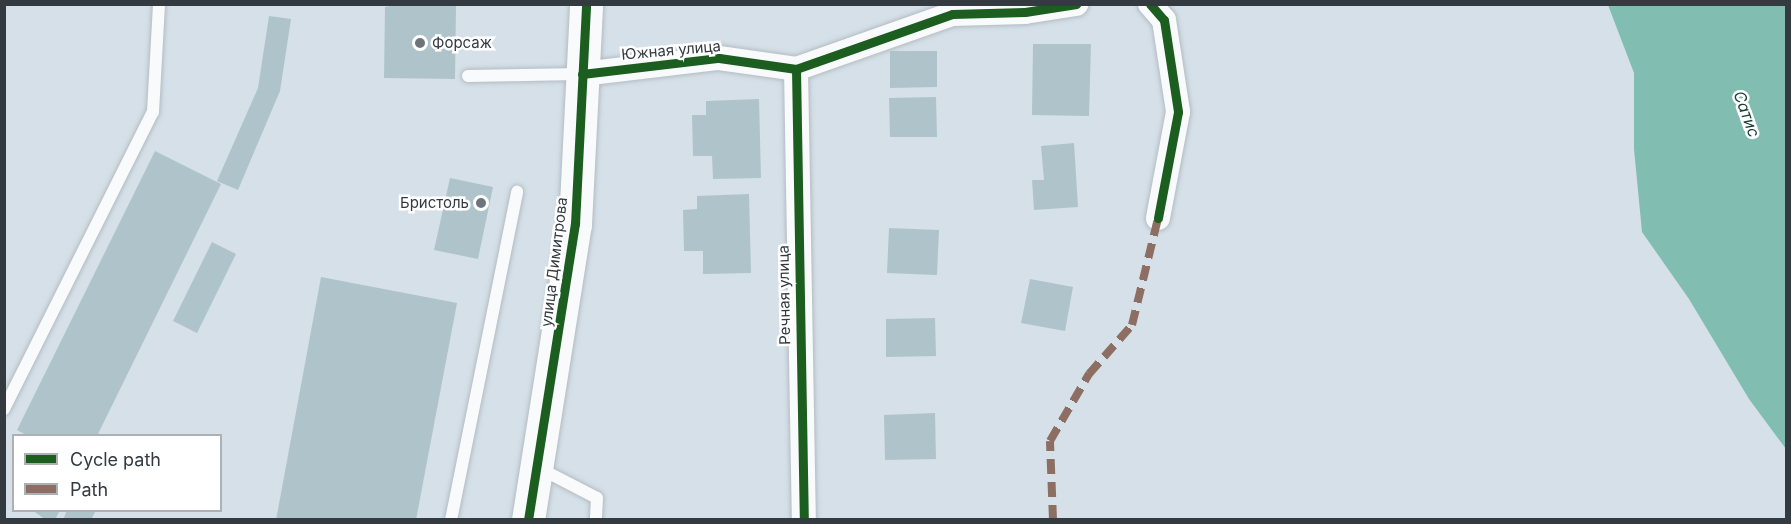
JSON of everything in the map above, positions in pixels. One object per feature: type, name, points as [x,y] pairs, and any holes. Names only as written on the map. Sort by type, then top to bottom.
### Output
[{"type":"street","name":"улица Димитрова","points":[[528,519],[538,468],[575,224],[586,4]]},
{"type":"street","name":"Южная улица","points":[[582,74],[719,58],[796,69],[952,14],[1025,12],[1076,4]]},
{"type":"street","points":[[1150,4],[1164,20],[1178,112],[1158,218]]},
{"type":"street","name":"Речная улица","points":[[796,69],[804,519]]},
{"type":"lane","points":[[4,409],[153,112],[159,4]]},
{"type":"lane","points":[[468,76],[582,74]]},
{"type":"lane","points":[[451,519],[517,192]]},
{"type":"lane","points":[[538,468],[597,498],[596,519]]},
{"type":"water","name":"Сатис","points":[[1608,5],[1786,5],[1786,449],[1749,399],[1689,299],[1642,232],[1634,149],[1634,73]]},
{"type":"building","name":"Форсаж","points":[[402,4],[456,4],[455,79],[384,78],[385,7]]},
{"type":"building","points":[[269,16],[291,19],[280,91],[238,190],[217,181],[258,88]]},
{"type":"building","points":[[1033,44],[1091,44],[1089,116],[1032,115]]},
{"type":"building","points":[[890,51],[937,51],[937,87],[890,88]]},
{"type":"building","points":[[936,97],[937,137],[890,137],[889,98]]},
{"type":"building","points":[[759,99],[761,178],[713,179],[712,156],[693,156],[692,115],[706,115],[706,101]]},
{"type":"building","points":[[1074,143],[1078,207],[1034,210],[1032,180],[1044,180],[1041,146]]},
{"type":"building","points":[[155,151],[221,184],[98,434],[24,434],[17,430]]},
{"type":"building","points":[[450,178],[493,187],[478,259],[434,250]]},
{"type":"building","points":[[749,194],[751,273],[703,274],[703,251],[684,251],[683,210],[697,209],[697,196]]},
{"type":"building","points":[[889,228],[939,230],[937,275],[887,273]]},
{"type":"building","points":[[212,242],[236,254],[197,333],[173,321]]},
{"type":"building","points":[[321,277],[457,303],[416,520],[276,520]]},
{"type":"building","points":[[1030,279],[1073,287],[1065,331],[1021,323]]},
{"type":"building","points":[[935,318],[936,356],[886,357],[886,319]]},
{"type":"building","points":[[935,413],[936,459],[885,460],[884,415]]},
{"type":"building","points":[[35,512],[59,512],[55,520],[46,520]]},
{"type":"building","points":[[66,512],[95,512],[91,520],[63,520]]},
{"type":"marked path","points":[[1053,520],[1050,441],[1089,374],[1132,325],[1158,218]]},
{"type":"cycle path","points":[[528,520],[575,224],[586,4]]},
{"type":"cycle path","points":[[582,74],[719,58],[796,69],[952,14],[1025,12],[1076,4]]},
{"type":"cycle path","points":[[1150,4],[1164,20],[1178,112],[1158,218]]},
{"type":"cycle path","points":[[796,69],[804,520]]},
{"type":"place","name":"Форсаж","points":[[420,43]]},
{"type":"place","name":"Бристоль","points":[[481,203]]}]
